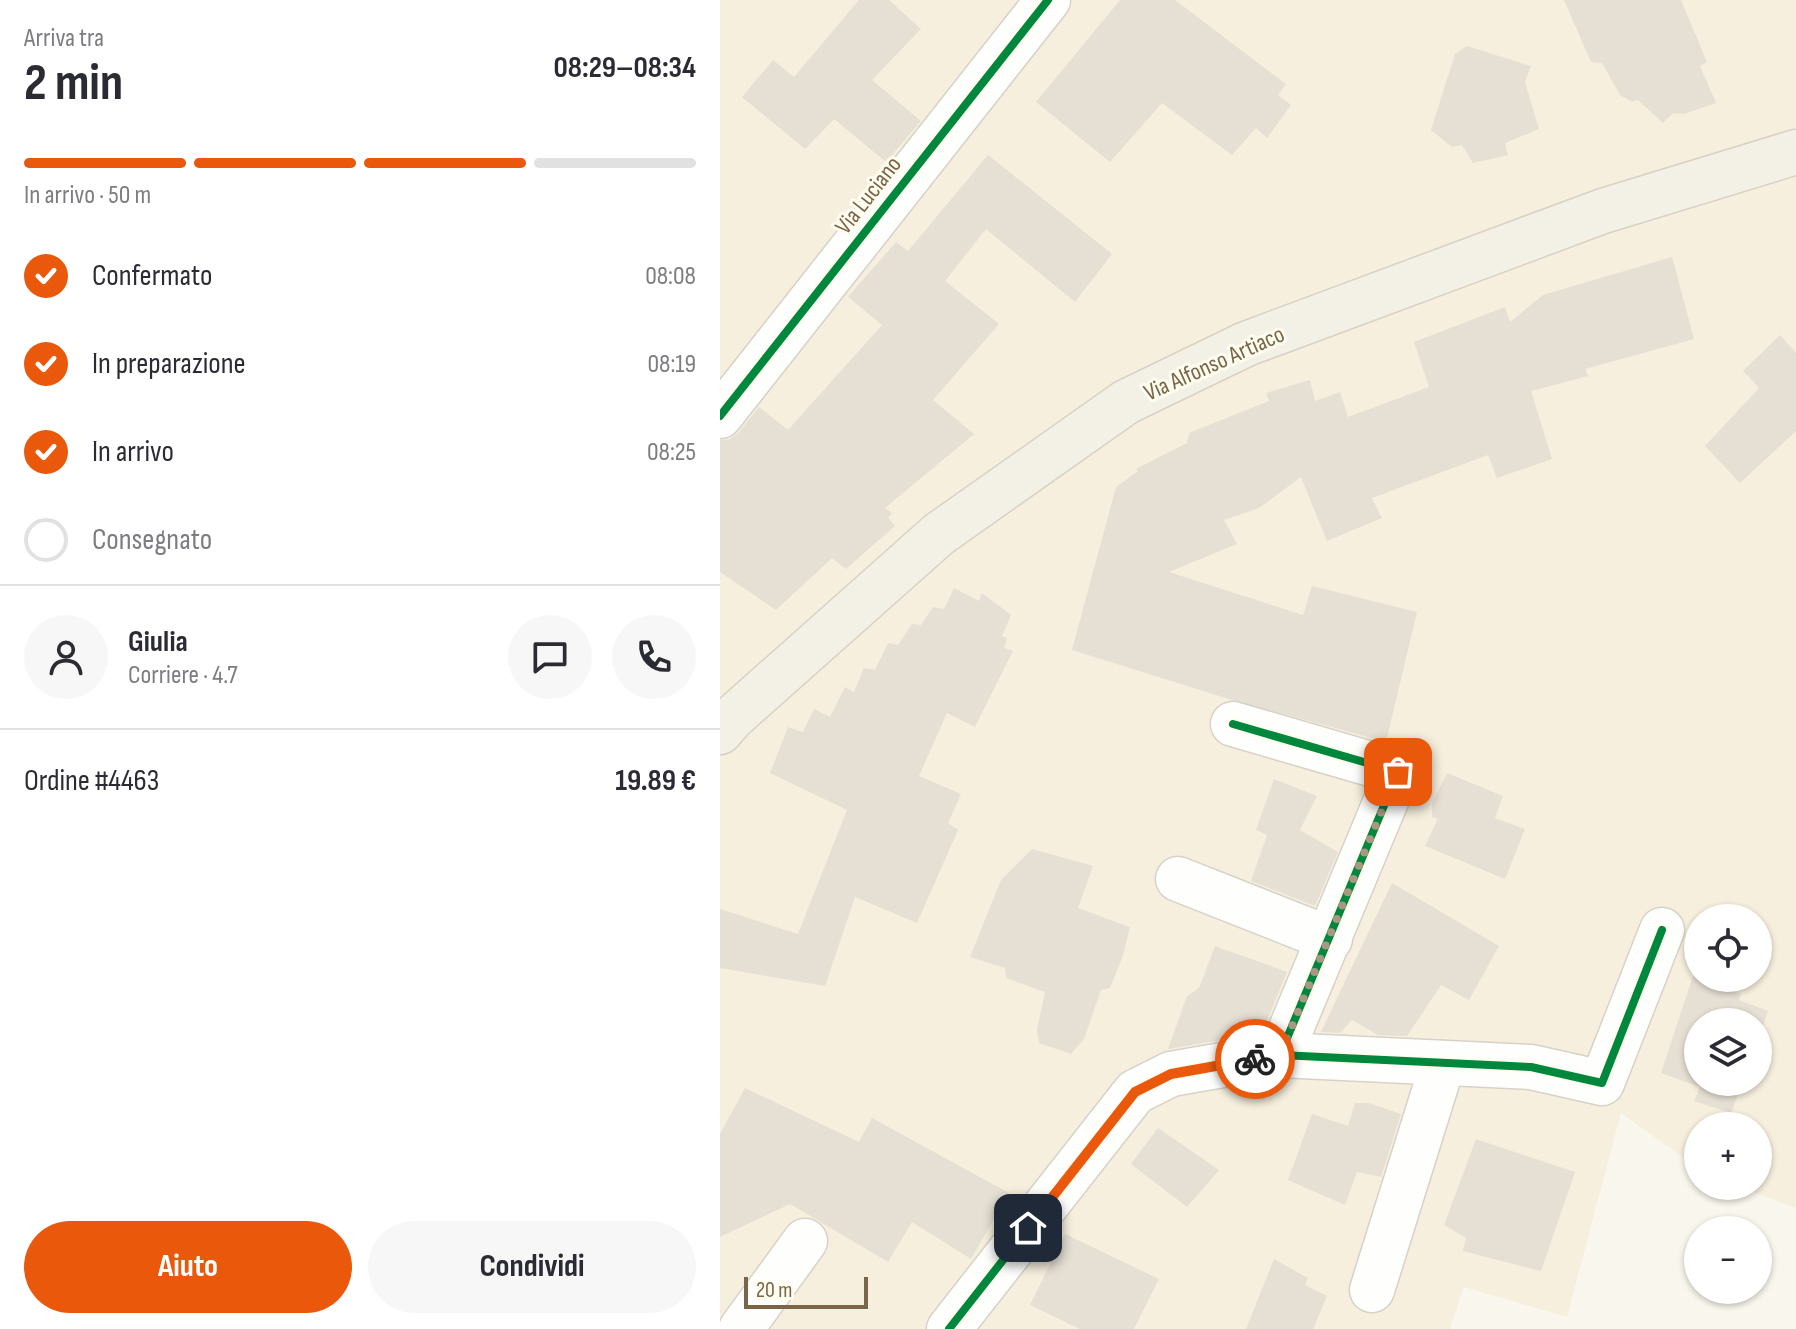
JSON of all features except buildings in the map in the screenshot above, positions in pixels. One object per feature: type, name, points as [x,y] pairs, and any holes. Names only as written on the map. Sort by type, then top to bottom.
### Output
[{"type":"main road","name":"Via Alfonso Artiaco","points":[[720,732],[939,534],[1126,402],[1246,344],[1603,211],[1796,152]]},
{"type":"street","name":"Via Luciano","points":[[720,416],[1048,0]]},
{"type":"street","points":[[1233,724],[1398,772],[1280,1055]]},
{"type":"street","points":[[1178,879],[1330,939]]},
{"type":"street","points":[[949,1329],[1135,1092],[1171,1074],[1280,1055],[1531,1067],[1602,1083],[1662,930]]},
{"type":"street","points":[[1372,1290],[1443,1063]]},
{"type":"street","points":[[741,1329],[805,1241]]},
{"type":"shaded area","points":[[720,0],[1796,0],[1796,1208],[1772,1199],[1772,1112],[1684,1112],[1684,1158],[1621,1113],[1567,1317],[1464,1287],[1450,1329],[720,1329]]},
{"type":"cycle path","points":[[720,416],[1048,0]]},
{"type":"cycle path","points":[[1233,724],[1398,772],[1280,1055]]},
{"type":"cycle path","points":[[949,1329],[1135,1092],[1171,1074],[1280,1055],[1531,1067],[1602,1083],[1662,930]]},
{"type":"way so far","points":[[1255,1059],[1280,1055],[1398,772]]},
{"type":"route","points":[[1028,1228],[1135,1092],[1171,1074],[1255,1059]]}]
